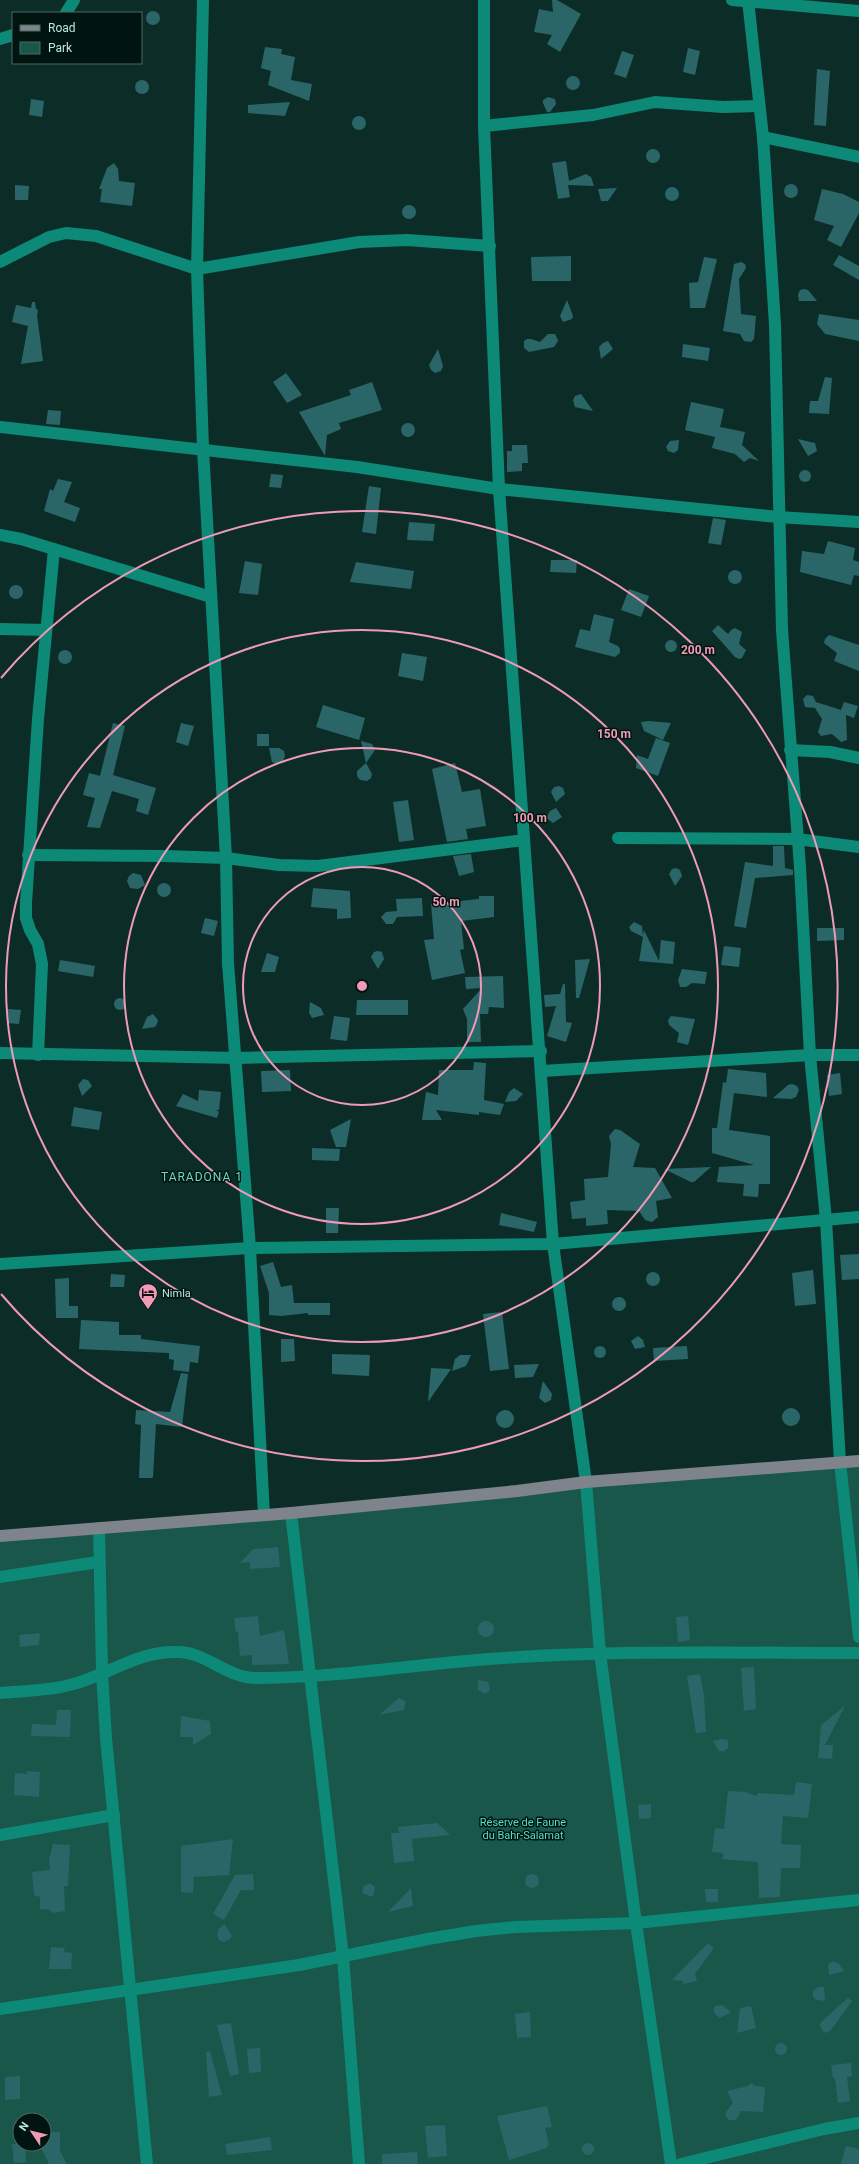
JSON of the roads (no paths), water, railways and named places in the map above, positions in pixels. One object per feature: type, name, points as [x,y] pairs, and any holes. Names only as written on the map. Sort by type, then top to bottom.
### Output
[{"type":"main road","points":[[0,1536],[291,1513],[517,1491],[586,1482],[859,1461]]},
{"type":"street","points":[[67,12],[74,0]]},
{"type":"street","points":[[203,0],[197,269],[203,448],[226,858],[228,963],[250,1248],[264,1515]]},
{"type":"street","points":[[484,0],[484,126],[499,489],[524,840],[541,1051],[553,1244],[586,1482],[600,1653],[636,1923],[671,2164]]},
{"type":"street","points":[[732,0],[859,11]]},
{"type":"street","points":[[748,1],[763,137],[775,325],[778,517],[782,630],[810,1055],[826,1220],[840,1462],[859,1637]]},
{"type":"street","points":[[0,39],[12,35]]},
{"type":"street","points":[[484,126],[587,116],[654,102],[723,107],[759,106]]},
{"type":"street","points":[[763,137],[859,157]]},
{"type":"street","points":[[0,262],[49,237],[66,232],[96,236],[197,269],[351,243],[382,240],[490,246]]},
{"type":"street","points":[[0,427],[203,448],[357,467],[499,489],[778,517],[859,522]]},
{"type":"street","points":[[0,535],[22,539],[211,597]]},
{"type":"street","points":[[38,1055],[42,964],[38,944],[30,930],[26,918],[28,855],[54,549]]},
{"type":"street","points":[[0,629],[46,630]]},
{"type":"street","points":[[790,750],[830,752],[859,758]]},
{"type":"street","points":[[618,838],[797,840],[859,848]]},
{"type":"street","points":[[28,855],[226,858],[279,865],[318,866],[524,840]]},
{"type":"street","points":[[0,1053],[236,1058],[541,1051]]},
{"type":"street","points":[[542,1071],[810,1055],[859,1055]]},
{"type":"street","points":[[0,1264],[250,1248],[553,1244],[859,1217]]},
{"type":"street","points":[[291,1513],[343,1957],[359,2164]]},
{"type":"street","points":[[99,1528],[98,1562],[102,1672],[147,2164]]},
{"type":"street","points":[[0,1577],[98,1562]]},
{"type":"street","points":[[0,1693],[71,1685],[144,1656],[179,1652],[203,1659],[233,1674],[245,1678],[309,1676],[479,1660],[600,1653],[859,1653]]},
{"type":"street","points":[[0,1835],[114,1815]]},
{"type":"street","points":[[0,2010],[343,1957],[428,1938],[476,1931],[515,1927],[636,1923],[859,1900]]},
{"type":"street","points":[[681,2164],[824,2129],[859,2124]]},
{"type":"place","name":"Nimla","points":[[148,1310]]},
{"type":"district","name":"TARADONA 1","points":[[202,1177]]},
{"type":"park label","name":"Réserve de Faune du Bahr-Salamat","points":[[523,1828]]}]
